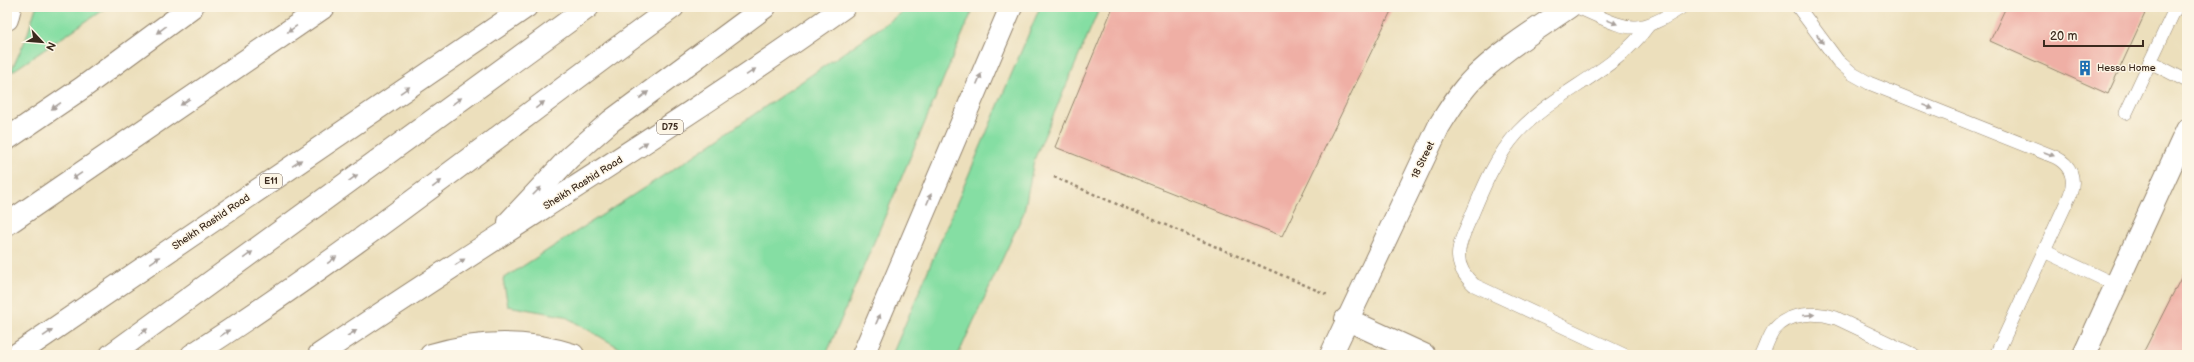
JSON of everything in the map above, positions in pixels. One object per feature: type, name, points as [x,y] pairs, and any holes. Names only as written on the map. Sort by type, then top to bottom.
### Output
[{"type":"main road","points":[[7,19],[10,7]]},
{"type":"main road","points":[[7,140],[82,88],[192,7]]},
{"type":"main road","points":[[7,224],[324,7]]},
{"type":"main road","name":"Sheikh Rashid Road","points":[[16,355],[526,7]]},
{"type":"main road","points":[[111,355],[588,7]]},
{"type":"main road","points":[[192,355],[302,281],[428,190],[565,86],[673,7]]},
{"type":"main road","points":[[492,241],[529,198],[569,158],[611,121],[766,7]]},
{"type":"main road","name":"Sheikh Rashid Road","points":[[319,355],[492,241],[637,149],[844,7]]},
{"type":"main road","points":[[863,355],[1011,7]]},
{"type":"main road","name":"18 Street","points":[[1331,355],[1346,319],[1439,126],[1454,102],[1472,80],[1492,61],[1568,7]]},
{"type":"main road","points":[[2084,355],[2187,130]]},
{"type":"main road","points":[[1346,319],[1424,355]]},
{"type":"main road","points":[[431,355],[476,345],[506,344],[544,347],[573,355]]},
{"type":"lane","points":[[1576,7],[1627,27],[1648,26],[1659,22],[1682,7]]},
{"type":"lane","points":[[1798,7],[1838,61],[1864,80],[1890,92],[2055,157],[2068,166],[2072,172],[2073,188],[1996,355]]},
{"type":"lane","points":[[2126,113],[2176,7]]},
{"type":"lane","points":[[1624,355],[1474,285],[1463,273],[1459,265],[1459,248],[1482,191],[1503,150],[1537,115],[1622,54],[1640,37],[1648,26]]},
{"type":"lane","points":[[2150,62],[2187,80]]},
{"type":"lane","points":[[2044,251],[2116,285]]},
{"type":"lane","points":[[1762,355],[1774,329],[1785,321],[1797,316],[1823,314],[1836,318],[1914,355]]},
{"type":"path","points":[[1054,176],[1323,293],[1330,295],[1334,294]]},
{"type":"green space","points":[[36,7],[107,7],[10,73],[26,39]]},
{"type":"green space","points":[[910,7],[974,7],[826,355],[632,355],[564,316],[508,306],[503,279],[692,157]]},
{"type":"green space","points":[[1040,7],[1100,7],[1034,160],[1024,212],[958,355],[892,355]]},
{"type":"building","points":[[1113,7],[1393,7],[1282,236],[1055,147]]},
{"type":"building","name":"Hessa Home","points":[[2006,7],[2148,7],[2108,94],[1990,41]]},
{"type":"building","points":[[2187,266],[2187,355],[2142,355]]},
{"type":"place","name":"Hessa Home","points":[[2085,68]]}]
